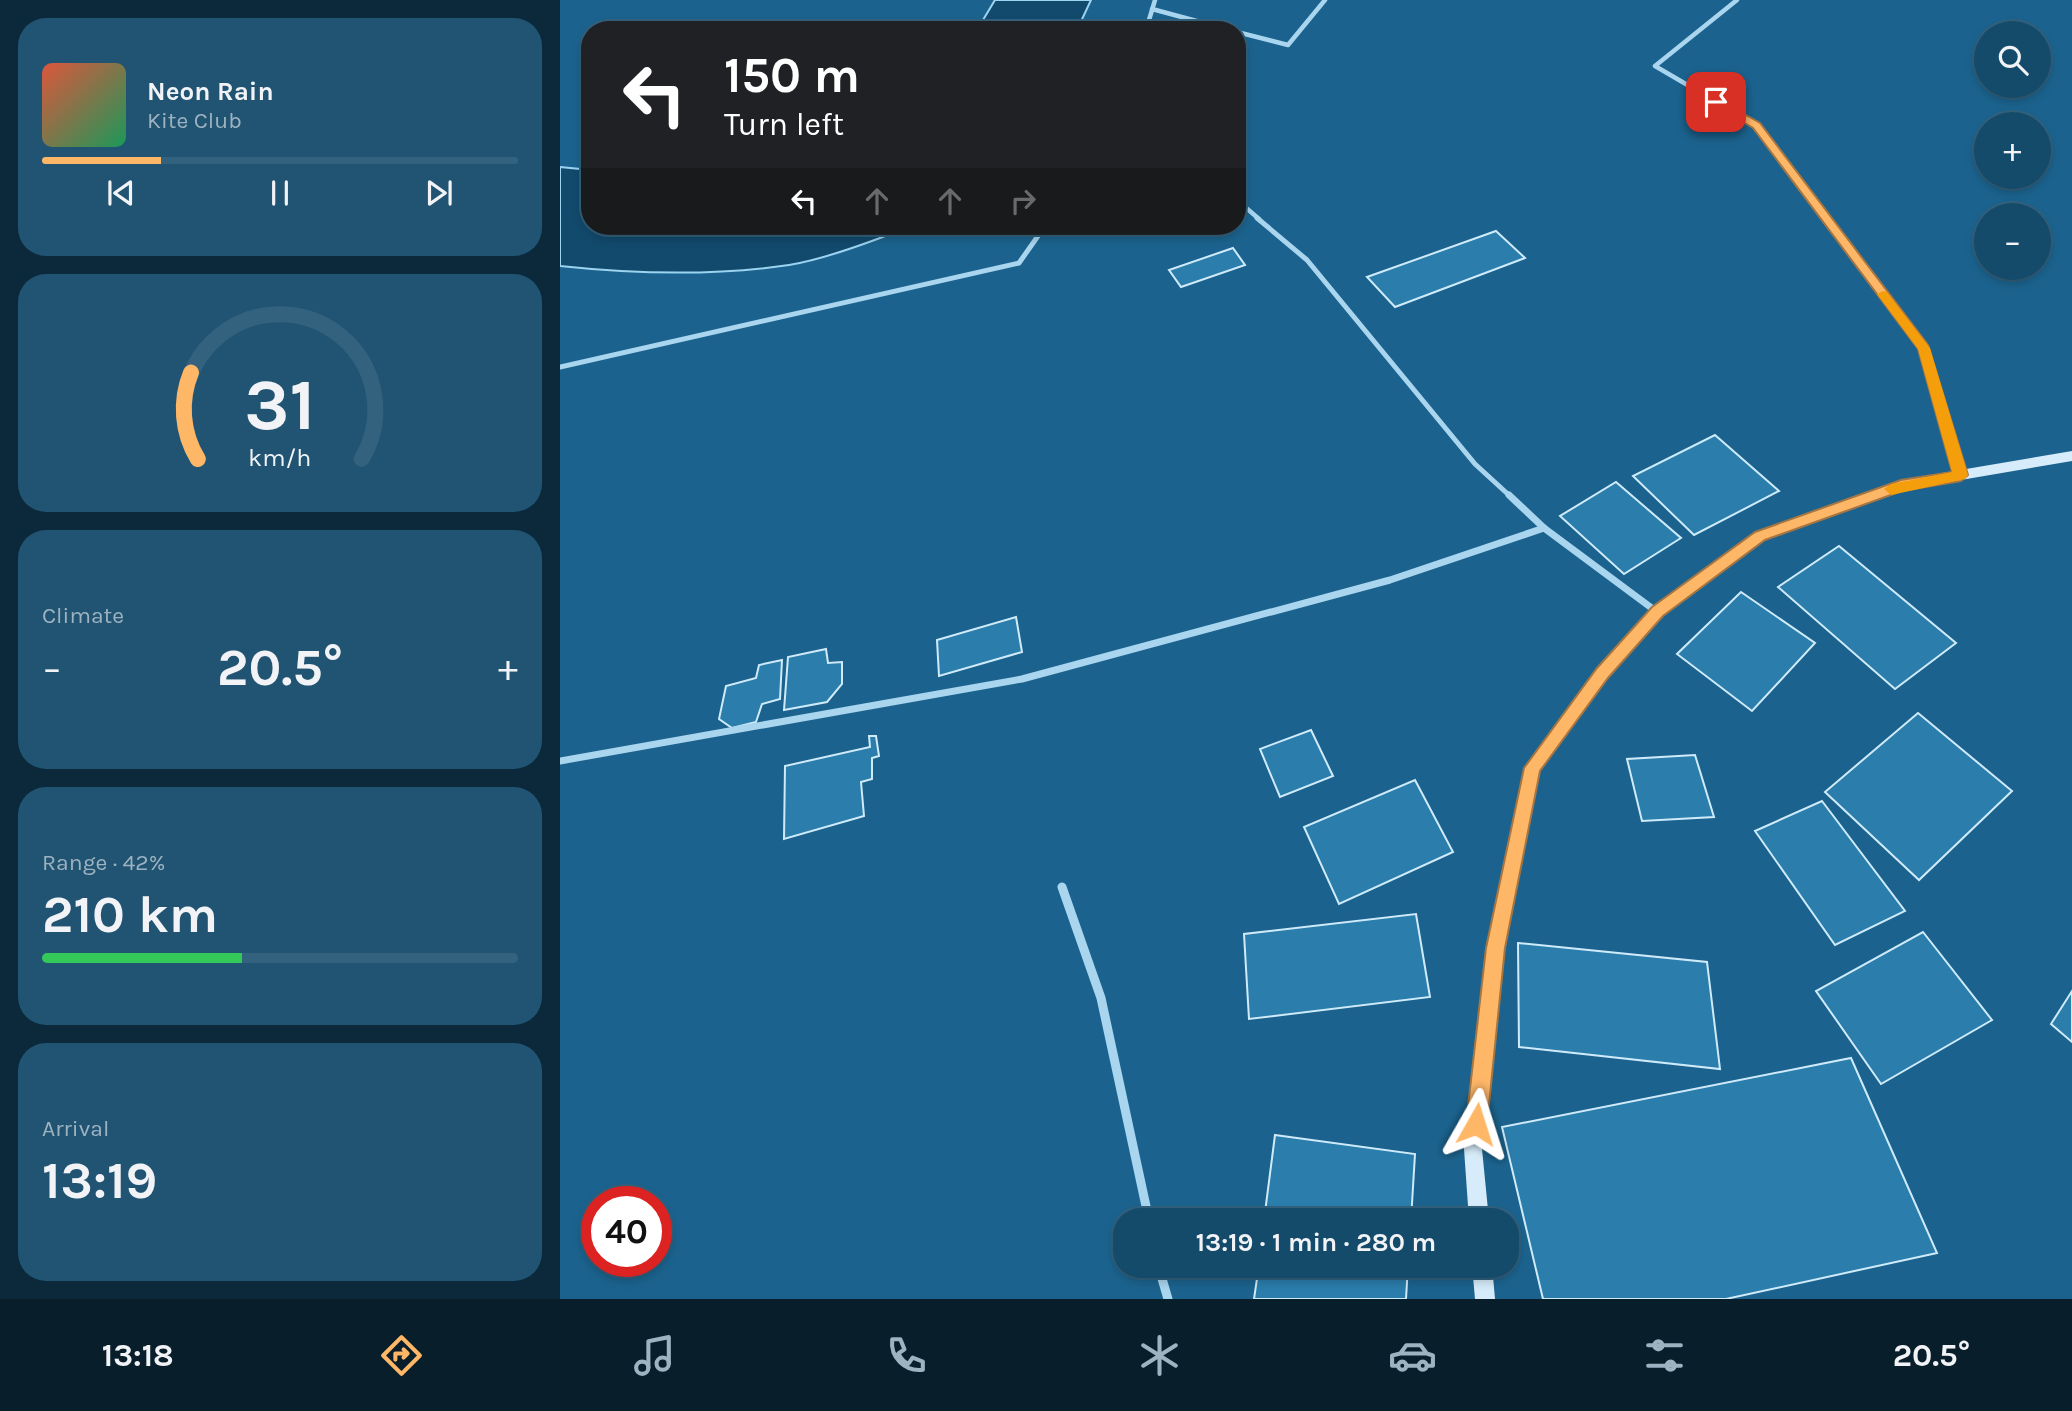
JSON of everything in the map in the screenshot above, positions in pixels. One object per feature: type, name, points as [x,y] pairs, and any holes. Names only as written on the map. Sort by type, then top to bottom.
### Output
[{"type":"street","points":[[1149,21],[1155,0]]},
{"type":"street","points":[[1246,34],[1288,45],[1325,0]]},
{"type":"street","points":[[1737,0],[1655,66],[1756,125],[1924,348],[1961,475]]},
{"type":"street","points":[[1152,9],[1197,21]]},
{"type":"street","points":[[1246,208],[1307,260],[1475,464],[1544,528],[1657,611]]},
{"type":"street","points":[[560,367],[1019,263],[1039,235]]},
{"type":"street","points":[[1478,1208],[1474,1149],[1496,948],[1532,768],[1602,673],[1657,611],[1760,536],[1901,485],[2072,456]]},
{"type":"street","points":[[560,761],[1023,679],[1390,580],[1544,528]]},
{"type":"street","points":[[1062,887],[1101,998],[1146,1208]]},
{"type":"street","points":[[1162,1278],[1168,1299]]},
{"type":"street","points":[[1483,1278],[1485,1299]]},
{"type":"water","points":[[995,0],[1091,0],[1081,21],[982,21]]},
{"type":"water","points":[[560,167],[581,169],[581,235],[888,235],[819,258],[761,269],[674,273],[560,266]]},
{"type":"building","points":[[1496,231],[1525,258],[1395,307],[1367,277]]},
{"type":"building","points":[[1233,248],[1245,265],[1181,287],[1169,270]]},
{"type":"building","points":[[1715,435],[1779,491],[1694,535],[1633,476]]},
{"type":"building","points":[[1616,482],[1681,538],[1624,574],[1560,516]]},
{"type":"building","points":[[1839,546],[1956,643],[1895,689],[1778,587]]},
{"type":"building","points":[[1741,592],[1815,643],[1752,711],[1677,654]]},
{"type":"building","points":[[1016,617],[1022,652],[939,676],[937,640]]},
{"type":"building","points":[[826,649],[828,663],[842,662],[842,684],[827,702],[784,710],[788,657]]},
{"type":"building","points":[[782,660],[780,699],[762,704],[756,722],[732,728],[719,719],[726,686],[756,678],[759,665]]},
{"type":"building","points":[[1918,713],[2012,791],[1919,880],[1825,792]]},
{"type":"building","points":[[1311,730],[1333,776],[1280,797],[1260,749]]},
{"type":"building","points":[[869,736],[876,736],[879,756],[872,758],[872,779],[861,782],[864,816],[784,839],[785,766],[870,747]]},
{"type":"building","points":[[1695,755],[1714,817],[1642,821],[1627,759]]},
{"type":"building","points":[[1415,780],[1453,852],[1339,904],[1304,827]]},
{"type":"building","points":[[1822,801],[1905,911],[1835,945],[1755,831]]},
{"type":"building","points":[[1416,914],[1430,997],[1249,1019],[1244,934]]},
{"type":"building","points":[[1923,932],[1992,1020],[1881,1084],[1816,991]]},
{"type":"building","points":[[1518,943],[1707,962],[1720,1069],[1519,1047]]},
{"type":"building","points":[[2072,991],[2072,1042],[2051,1024]]},
{"type":"building","points":[[1851,1058],[1937,1253],[1726,1299],[1543,1299],[1502,1127]]},
{"type":"building","points":[[1275,1135],[1415,1154],[1412,1208],[1266,1208]]},
{"type":"building","points":[[1257,1278],[1407,1278],[1406,1299],[1254,1299]]},
{"type":"slow traffic","points":[[1883,294],[1924,348],[1961,475],[1891,489]]},
{"type":"route","points":[[1476,1124],[1496,948],[1532,768],[1602,673],[1657,611],[1760,536],[1901,485],[1961,475],[1924,348],[1756,125],[1716,102]]}]
